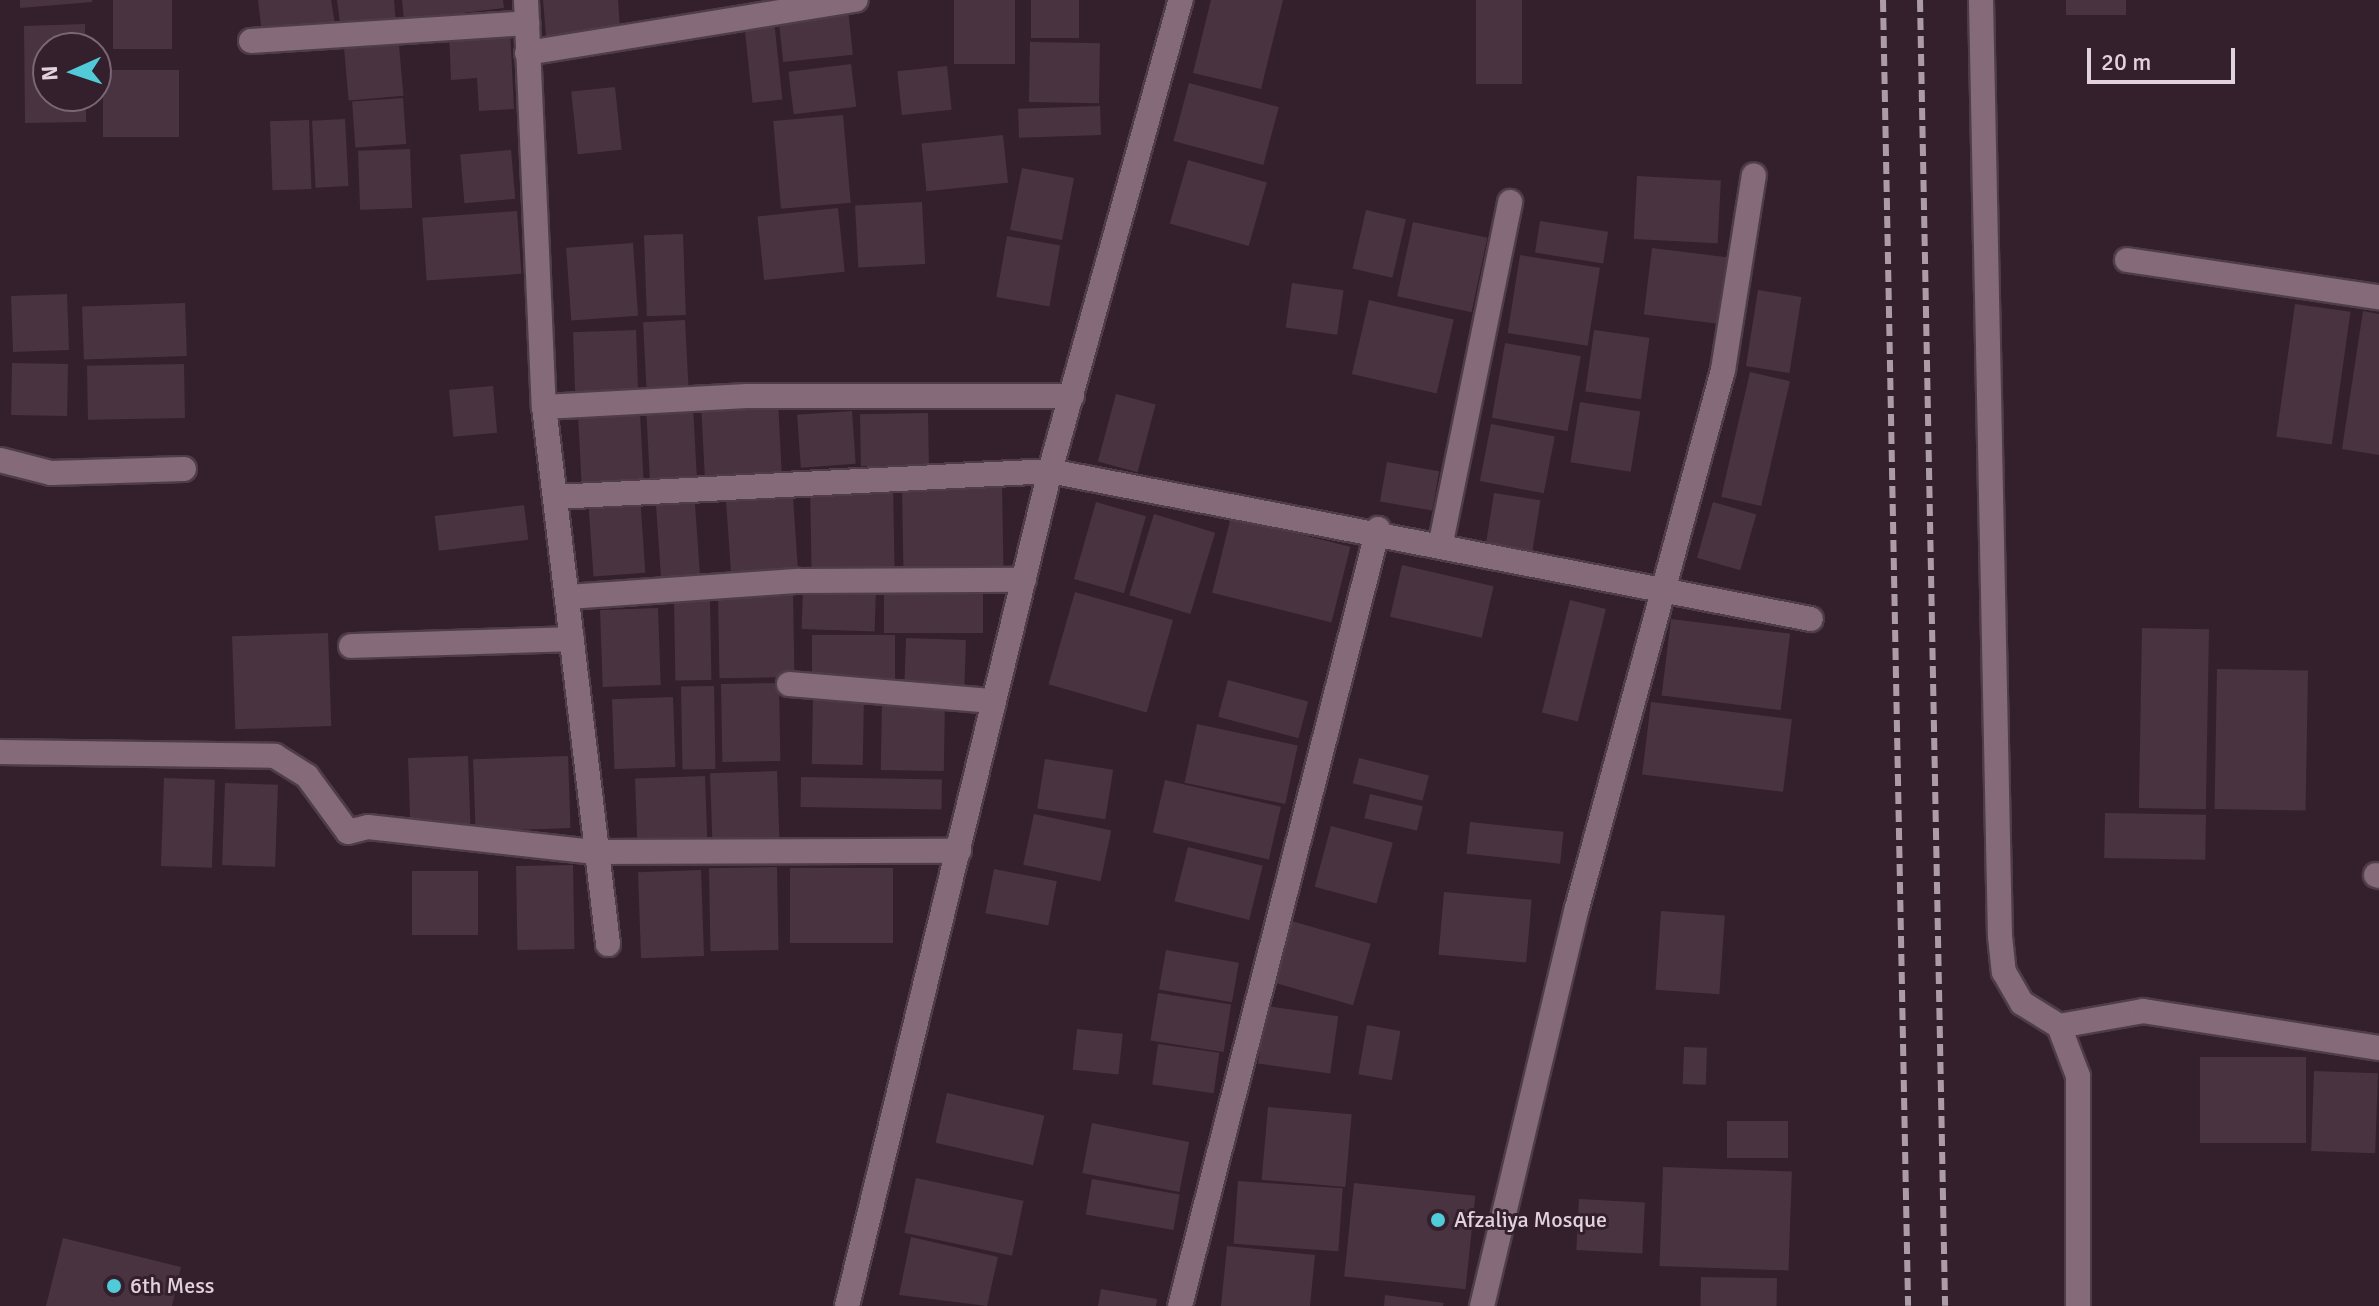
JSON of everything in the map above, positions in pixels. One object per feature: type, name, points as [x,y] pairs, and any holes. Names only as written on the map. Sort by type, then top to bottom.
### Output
[{"type":"street","points":[[527,53],[856,0]]},
{"type":"street","points":[[847,1306],[1050,471],[1181,0]]},
{"type":"street","points":[[1981,0],[2000,936],[2004,972],[2022,1003],[2059,1026],[2078,1076],[2078,1306]]},
{"type":"street","points":[[251,41],[526,12],[544,407],[608,944]]},
{"type":"street","points":[[1482,1306],[1577,908],[1669,589],[1723,370],[1754,175]]},
{"type":"street","points":[[1441,542],[1510,202]]},
{"type":"street","points":[[2127,260],[2379,297]]},
{"type":"street","points":[[544,407],[747,396],[1072,396]]},
{"type":"street","points":[[0,460],[51,473],[184,469]]},
{"type":"street","points":[[555,497],[1050,471],[1378,529],[1811,619]]},
{"type":"street","points":[[1180,1306],[1378,529]]},
{"type":"street","points":[[568,597],[799,581],[1024,580]]},
{"type":"street","points":[[351,646],[572,639]]},
{"type":"street","points":[[789,684],[993,701]]},
{"type":"street","points":[[0,752],[275,756],[307,776],[348,832],[368,827],[596,852],[959,851]]},
{"type":"street","points":[[2059,1026],[2143,1011],[2379,1048]]},
{"type":"building","points":[[20,0],[92,0],[92,2],[20,8]]},
{"type":"building","points":[[113,0],[172,0],[172,49],[113,49]]},
{"type":"building","points":[[258,0],[331,0],[335,24],[262,34]]},
{"type":"building","points":[[337,0],[394,0],[396,24],[341,30]]},
{"type":"building","points":[[402,0],[503,0],[504,8],[404,20]]},
{"type":"building","points":[[543,0],[618,0],[620,29],[546,36]]},
{"type":"building","points":[[954,0],[1015,0],[1015,64],[954,64]]},
{"type":"building","points":[[1031,0],[1079,0],[1079,38],[1031,38]]},
{"type":"building","points":[[1211,0],[1283,0],[1261,89],[1193,73]]},
{"type":"building","points":[[1476,0],[1522,0],[1522,84],[1476,84]]},
{"type":"building","points":[[2066,0],[2126,0],[2126,15],[2066,15]]},
{"type":"building","points":[[848,9],[853,55],[783,62],[778,16]]},
{"type":"building","points":[[774,20],[782,100],[753,103],[744,23]]},
{"type":"building","points":[[85,24],[85,32],[32,32],[32,112],[86,112],[86,122],[25,123],[24,26]]},
{"type":"building","points":[[510,29],[514,109],[479,111],[477,78],[451,80],[449,32]]},
{"type":"building","points":[[398,34],[403,96],[349,101],[343,39]]},
{"type":"building","points":[[1030,42],[1100,43],[1099,103],[1029,102]]},
{"type":"building","points":[[851,64],[856,107],[794,114],[788,72]]},
{"type":"building","points":[[947,66],[952,110],[902,115],[897,71]]},
{"type":"building","points":[[112,70],[179,70],[179,137],[103,137],[103,112],[112,112]]},
{"type":"building","points":[[1189,83],[1279,107],[1263,165],[1173,141]]},
{"type":"building","points":[[615,87],[622,150],[578,154],[571,92]]},
{"type":"building","points":[[403,98],[406,144],[355,147],[352,102]]},
{"type":"building","points":[[1100,106],[1101,135],[1019,138],[1018,109]]},
{"type":"building","points":[[843,115],[851,203],[781,209],[773,121]]},
{"type":"building","points":[[345,119],[349,186],[316,188],[312,121]]},
{"type":"building","points":[[309,120],[311,189],[272,190],[270,121]]},
{"type":"building","points":[[1003,135],[1008,183],[926,191],[921,144]]},
{"type":"building","points":[[410,149],[412,208],[360,210],[358,151]]},
{"type":"building","points":[[511,150],[515,199],[464,203],[460,154]]},
{"type":"building","points":[[1188,160],[1267,183],[1249,246],[1170,223]]},
{"type":"building","points":[[1022,168],[1074,178],[1062,240],[1010,230]]},
{"type":"building","points":[[1637,176],[1721,180],[1718,243],[1634,239]]},
{"type":"building","points":[[922,202],[925,264],[858,267],[855,206]]},
{"type":"building","points":[[838,208],[845,272],[764,280],[757,216]]},
{"type":"building","points":[[1366,210],[1406,219],[1392,278],[1353,268]]},
{"type":"building","points":[[517,211],[521,274],[427,280],[422,218]]},
{"type":"building","points":[[1540,221],[1608,232],[1603,263],[1535,253]]},
{"type":"building","points":[[1413,222],[1487,238],[1472,312],[1397,296]]},
{"type":"building","points":[[683,234],[686,315],[647,316],[644,235]]},
{"type":"building","points":[[1007,236],[1060,245],[1049,306],[996,297]]},
{"type":"building","points":[[633,243],[638,316],[571,320],[566,248]]},
{"type":"building","points":[[1652,248],[1728,257],[1720,324],[1644,315]]},
{"type":"building","points":[[1520,255],[1600,268],[1588,346],[1508,333]]},
{"type":"building","points":[[1292,283],[1343,290],[1337,335],[1286,328]]},
{"type":"building","points":[[1758,290],[1801,297],[1789,373],[1746,366]]},
{"type":"building","points":[[67,294],[69,350],[13,352],[11,296]]},
{"type":"building","points":[[1369,300],[1454,320],[1437,394],[1352,374]]},
{"type":"building","points":[[185,303],[187,356],[84,360],[82,307]]},
{"type":"building","points":[[2295,304],[2350,312],[2332,444],[2276,437]]},
{"type":"building","points":[[2363,311],[2379,314],[2379,455],[2342,449]]},
{"type":"building","points":[[685,320],[689,393],[647,395],[643,322]]},
{"type":"building","points":[[636,330],[638,396],[575,398],[573,332]]},
{"type":"building","points":[[1594,330],[1649,338],[1641,399],[1585,391]]},
{"type":"building","points":[[1505,343],[1581,356],[1568,431],[1492,418]]},
{"type":"building","points":[[12,363],[68,364],[67,416],[11,415]]},
{"type":"building","points":[[184,364],[185,418],[88,420],[87,366]]},
{"type":"building","points":[[1750,372],[1790,381],[1761,506],[1721,497]]},
{"type":"building","points":[[493,386],[497,433],[453,437],[449,390]]},
{"type":"building","points":[[1116,394],[1156,405],[1137,472],[1098,462]]},
{"type":"building","points":[[778,401],[782,474],[705,478],[701,405]]},
{"type":"building","points":[[1580,402],[1640,412],[1631,472],[1570,462]]},
{"type":"building","points":[[693,404],[697,478],[650,480],[646,406]]},
{"type":"building","points":[[852,411],[856,464],[801,468],[797,415]]},
{"type":"building","points":[[640,413],[643,479],[582,482],[578,416]]},
{"type":"building","points":[[928,413],[929,465],[861,466],[860,414]]},
{"type":"building","points":[[1491,424],[1555,436],[1544,493],[1480,481]]},
{"type":"building","points":[[1387,462],[1439,471],[1432,511],[1380,501]]},
{"type":"building","points":[[893,481],[895,571],[812,572],[810,482]]},
{"type":"building","points":[[792,484],[798,573],[731,577],[725,489]]},
{"type":"building","points":[[1002,486],[1004,573],[904,575],[902,488]]},
{"type":"building","points":[[694,490],[700,575],[661,578],[655,493]]},
{"type":"building","points":[[1494,493],[1540,500],[1532,552],[1486,544]]},
{"type":"building","points":[[640,496],[645,573],[593,576],[588,500]]},
{"type":"building","points":[[1096,502],[1146,516],[1124,593],[1074,579]]},
{"type":"building","points":[[1713,502],[1756,514],[1740,570],[1697,558]]},
{"type":"building","points":[[524,505],[528,540],[439,551],[435,516]]},
{"type":"building","points":[[1154,514],[1215,533],[1190,614],[1129,595]]},
{"type":"building","points":[[1231,517],[1350,547],[1331,622],[1212,593]]},
{"type":"building","points":[[1402,565],[1494,586],[1482,638],[1390,617]]},
{"type":"building","points":[[884,588],[983,588],[983,633],[884,633]]},
{"type":"building","points":[[803,589],[876,592],[875,632],[802,629]]},
{"type":"building","points":[[1075,592],[1173,620],[1147,712],[1049,684]]},
{"type":"building","points":[[793,593],[794,677],[719,678],[718,594]]},
{"type":"building","points":[[710,600],[711,680],[675,681],[674,601]]},
{"type":"building","points":[[1570,600],[1606,609],[1578,722],[1542,713]]},
{"type":"building","points":[[658,608],[661,685],[603,687],[600,610]]},
{"type":"building","points":[[1671,619],[1790,634],[1781,710],[1662,695]]},
{"type":"building","points":[[2142,628],[2209,629],[2206,809],[2139,808]]},
{"type":"building","points":[[328,633],[331,726],[235,729],[232,636]]},
{"type":"building","points":[[812,635],[895,635],[895,680],[812,680]]},
{"type":"building","points":[[906,638],[966,640],[964,689],[904,687]]},
{"type":"building","points":[[2217,669],[2308,671],[2306,811],[2215,809]]},
{"type":"building","points":[[1228,680],[1308,701],[1298,738],[1218,717]]},
{"type":"building","points":[[779,683],[780,761],[722,762],[721,684]]},
{"type":"building","points":[[714,686],[715,769],[682,770],[681,687]]},
{"type":"building","points":[[813,694],[864,695],[863,765],[812,764]]},
{"type":"building","points":[[673,697],[675,767],[614,769],[612,699]]},
{"type":"building","points":[[882,700],[945,701],[944,771],[881,770]]},
{"type":"building","points":[[1651,702],[1792,719],[1783,792],[1642,774]]},
{"type":"building","points":[[1197,724],[1298,745],[1285,804],[1185,783]]},
{"type":"building","points":[[468,756],[470,827],[411,829],[408,758]]},
{"type":"building","points":[[568,756],[571,828],[476,831],[473,759]]},
{"type":"building","points":[[1359,758],[1429,775],[1423,801],[1353,783]]},
{"type":"building","points":[[1045,759],[1113,770],[1105,819],[1037,808]]},
{"type":"building","points":[[777,771],[779,842],[713,844],[710,773]]},
{"type":"building","points":[[705,776],[707,842],[637,844],[635,778]]},
{"type":"building","points":[[801,777],[942,779],[941,809],[800,807]]},
{"type":"building","points":[[164,778],[215,780],[212,868],[161,866]]},
{"type":"building","points":[[1165,780],[1281,807],[1269,859],[1153,833]]},
{"type":"building","points":[[225,783],[278,785],[275,867],[222,865]]},
{"type":"building","points":[[1370,794],[1423,806],[1417,831],[1364,818]]},
{"type":"building","points":[[2105,813],[2206,815],[2205,860],[2104,858]]},
{"type":"building","points":[[1034,814],[1111,830],[1100,881],[1023,865]]},
{"type":"building","points":[[1470,822],[1563,832],[1560,864],[1467,854]]},
{"type":"building","points":[[1331,826],[1393,843],[1377,903],[1315,887]]},
{"type":"building","points":[[1188,847],[1263,866],[1249,920],[1174,901]]},
{"type":"building","points":[[573,865],[574,949],[517,950],[516,866]]},
{"type":"building","points":[[777,867],[778,950],[710,951],[709,868]]},
{"type":"building","points":[[790,868],[893,868],[893,943],[790,943]]},
{"type":"building","points":[[994,869],[1057,881],[1048,925],[985,913]]},
{"type":"building","points":[[701,870],[704,956],[641,958],[638,872]]},
{"type":"building","points":[[412,871],[478,871],[478,935],[412,935]]},
{"type":"building","points":[[1444,892],[1532,900],[1526,962],[1439,955]]},
{"type":"building","points":[[1661,911],[1725,915],[1719,994],[1655,990]]},
{"type":"building","points":[[1288,920],[1371,944],[1353,1005],[1270,982]]},
{"type":"building","points":[[1166,950],[1239,963],[1232,1002],[1159,989]]},
{"type":"building","points":[[1158,993],[1231,1005],[1224,1052],[1150,1040]]},
{"type":"building","points":[[1266,1006],[1338,1016],[1330,1074],[1258,1063]]},
{"type":"building","points":[[1367,1025],[1400,1031],[1392,1080],[1358,1074]]},
{"type":"building","points":[[1077,1029],[1123,1034],[1118,1075],[1073,1070]]},
{"type":"building","points":[[1158,1044],[1219,1053],[1214,1093],[1152,1085]]},
{"type":"building","points":[[1684,1047],[1707,1048],[1706,1085],[1683,1084]]},
{"type":"building","points":[[2200,1057],[2306,1057],[2306,1143],[2200,1143]]},
{"type":"building","points":[[2314,1071],[2378,1073],[2375,1153],[2311,1151]]},
{"type":"building","points":[[947,1093],[1044,1115],[1033,1165],[936,1143]]},
{"type":"building","points":[[1268,1107],[1352,1114],[1345,1187],[1262,1180]]},
{"type":"building","points":[[1727,1121],[1788,1121],[1788,1158],[1727,1158]]},
{"type":"building","points":[[1092,1123],[1189,1142],[1179,1192],[1082,1173]]},
{"type":"building","points":[[1663,1167],[1792,1172],[1788,1270],[1660,1266]]},
{"type":"building","points":[[916,1178],[1024,1201],[1012,1256],[904,1233]]},
{"type":"building","points":[[1092,1179],[1180,1194],[1173,1230],[1086,1214]]},
{"type":"building","points":[[1238,1181],[1343,1188],[1338,1251],[1234,1244]]},
{"type":"building","points":[[1354,1183],[1475,1196],[1466,1289],[1344,1276]]},
{"type":"building","points":[[1579,1199],[1645,1202],[1642,1253],[1576,1250]]},
{"type":"building","points":[[911,1237],[998,1257],[987,1306],[899,1295]]},
{"type":"building","name":"6th Mess","points":[[63,1238],[181,1267],[172,1306],[46,1306]]},
{"type":"building","points":[[1227,1246],[1315,1255],[1310,1306],[1221,1306]]},
{"type":"building","points":[[1701,1277],[1777,1278],[1777,1306],[1700,1306]]},
{"type":"building","points":[[1101,1289],[1157,1299],[1156,1306],[1098,1306]]},
{"type":"building","points":[[1385,1295],[1444,1303],[1443,1306],[1384,1306]]},
{"type":"railway","points":[[1883,0],[1908,1306]]},
{"type":"railway","points":[[1920,0],[1945,1306]]},
{"type":"place","name":"Afzaliya Mosque","points":[[1438,1220]]},
{"type":"place","name":"6th Mess","points":[[114,1286]]}]
